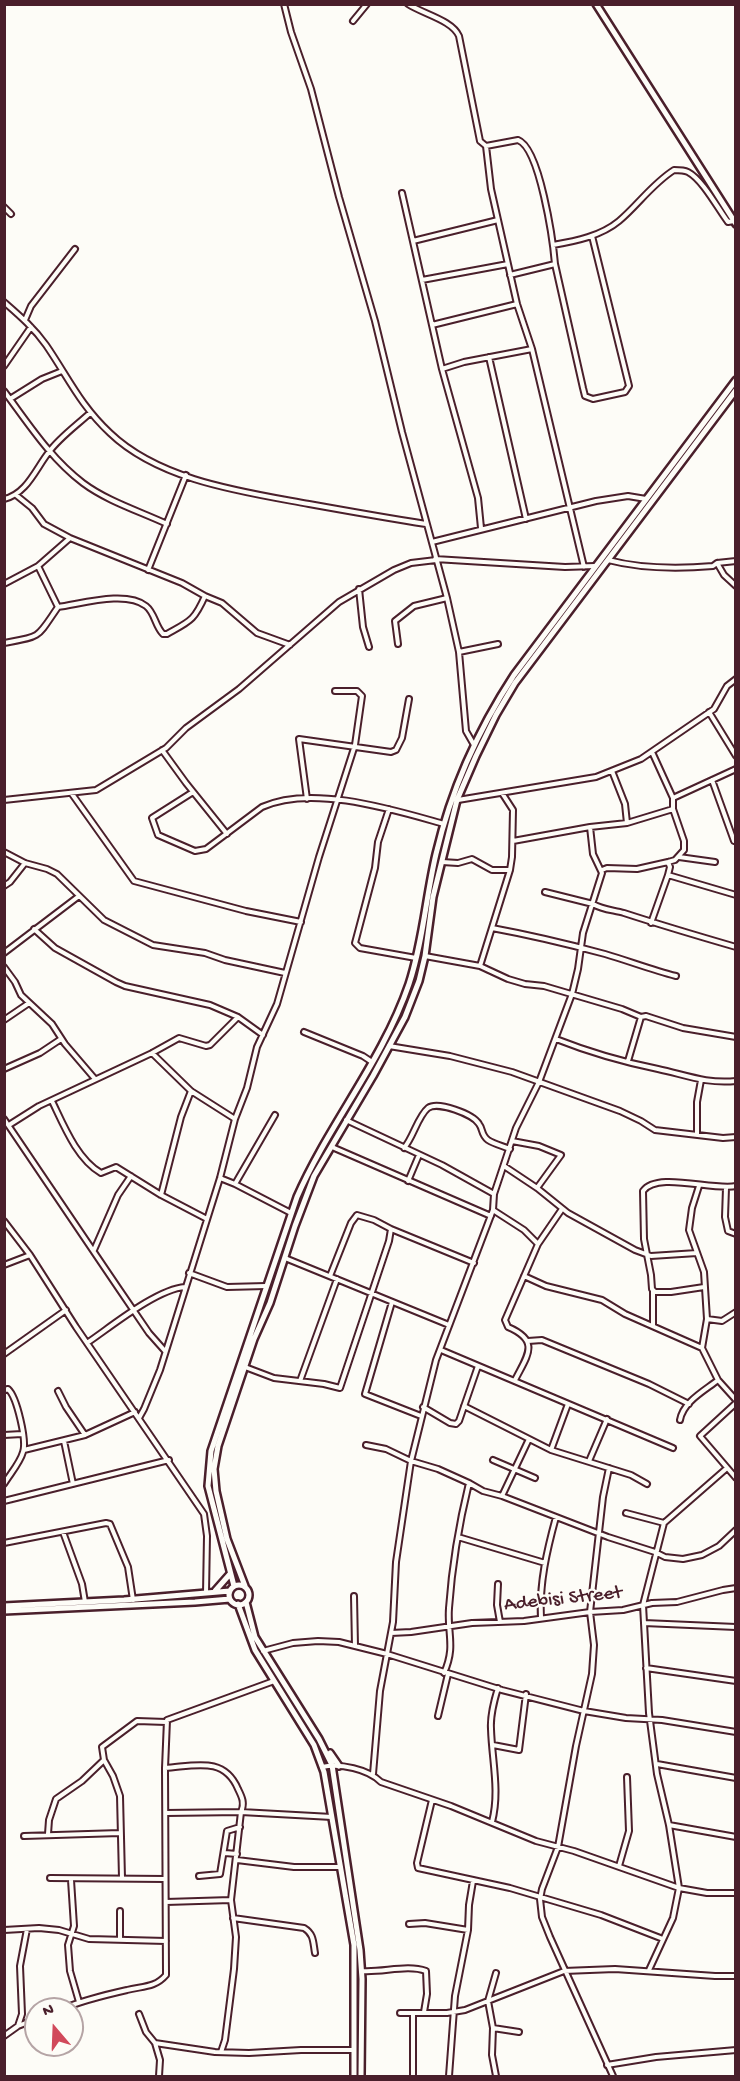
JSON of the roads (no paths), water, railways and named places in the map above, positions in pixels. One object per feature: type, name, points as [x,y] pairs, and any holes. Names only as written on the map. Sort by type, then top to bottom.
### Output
[{"type":"main road","points":[[596,4],[735,222]]},
{"type":"main road","points":[[230,1599],[232,1589],[230,1574],[208,1486],[209,1461],[217,1432],[291,1213],[311,1166],[392,1028],[409,983],[444,824],[474,745],[489,715],[514,675],[735,380]]},
{"type":"main road","points":[[354,2076],[354,1945],[322,1767],[311,1738],[275,1681],[263,1650],[252,1630],[246,1602],[249,1592],[235,1564],[221,1518],[214,1469],[218,1446],[254,1339],[270,1303],[314,1176],[390,1046],[405,1017],[419,981],[441,862],[457,800],[476,756],[515,683],[735,390]]},
{"type":"main road","points":[[214,1591],[230,1574]]},
{"type":"main road","points":[[4,1606],[133,1600],[206,1593],[232,1589],[239,1585],[245,1586]]},
{"type":"main road","points":[[4,1611],[230,1599],[238,1604],[249,1637],[341,1766],[338,1770],[331,1768]]},
{"type":"main road","points":[[238,1604],[246,1602]]},
{"type":"main road","points":[[321,1741],[331,1768],[359,1940],[362,1971],[361,2076]]},
{"type":"street","points":[[284,4],[291,32],[311,89],[347,228],[375,321],[447,598],[459,652],[466,731],[474,745]]},
{"type":"street","points":[[353,21],[367,4]]},
{"type":"street","points":[[408,4],[420,12],[447,22],[457,31],[480,141],[486,146],[491,189],[510,275],[558,455],[584,567]]},
{"type":"street","points":[[486,146],[513,140],[526,145],[543,188],[554,245],[555,264],[585,396],[593,399],[625,392],[629,386],[592,236]]},
{"type":"street","points":[[554,245],[592,236],[619,221],[641,197],[674,170],[690,173],[728,222],[735,222]]},
{"type":"street","points":[[402,193],[442,369],[478,498],[481,528]]},
{"type":"street","points":[[4,207],[11,214]]},
{"type":"street","points":[[413,241],[498,220]]},
{"type":"street","points":[[25,320],[31,306],[75,249]]},
{"type":"street","points":[[422,280],[508,264]]},
{"type":"street","points":[[510,275],[555,264]]},
{"type":"street","points":[[4,303],[31,327],[90,413],[117,440],[144,457],[186,476],[211,484],[380,518],[426,524]]},
{"type":"street","points":[[432,325],[517,304]]},
{"type":"street","points":[[4,366],[31,327]]},
{"type":"street","points":[[442,369],[531,349]]},
{"type":"street","points":[[489,357],[526,519]]},
{"type":"street","points":[[10,399],[42,379],[62,370]]},
{"type":"street","points":[[4,391],[49,451],[83,483],[110,499],[167,524]]},
{"type":"street","points":[[4,499],[16,495],[34,474],[49,451],[90,413]]},
{"type":"street","points":[[148,570],[186,476]]},
{"type":"street","points":[[16,495],[32,508],[44,525],[70,538],[182,583],[222,603],[257,633],[290,645]]},
{"type":"street","points":[[432,542],[596,501],[628,496],[646,500]]},
{"type":"street","points":[[4,584],[38,567],[70,538]]},
{"type":"street","points":[[4,800],[96,790],[162,750],[204,713],[239,688],[339,602],[359,588],[411,563],[436,560],[595,566]]},
{"type":"street","points":[[608,560],[629,566],[650,567],[713,566],[717,563],[735,561]]},
{"type":"street","points":[[717,563],[724,575],[735,586]]},
{"type":"street","points":[[38,567],[58,607]]},
{"type":"street","points":[[359,588],[363,627],[369,647]]},
{"type":"street","points":[[4,643],[33,638],[40,634],[58,607],[116,598],[135,600],[149,609],[159,630],[167,634],[197,615],[205,596]]},
{"type":"street","points":[[398,644],[395,621],[414,606],[447,598]]},
{"type":"street","points":[[459,652],[498,644]]},
{"type":"street","points":[[457,800],[596,777],[641,759],[714,709],[727,686],[735,678]]},
{"type":"street","points":[[139,1418],[160,1370],[220,1178],[235,1119],[263,1035],[277,1004],[337,798],[355,745],[362,696],[357,691],[335,691]]},
{"type":"street","points":[[307,799],[299,738],[391,752],[396,750],[402,738],[409,699]]},
{"type":"street","points":[[709,712],[735,756]]},
{"type":"street","points":[[162,750],[227,834]]},
{"type":"street","points":[[602,870],[607,868],[637,869],[668,862],[678,857],[684,850],[672,798],[652,752]]},
{"type":"street","points":[[672,798],[735,769]]},
{"type":"street","points":[[612,771],[625,804],[627,823]]},
{"type":"street","points":[[712,780],[734,841]]},
{"type":"street","points":[[193,792],[152,818],[158,836],[199,851],[206,849],[255,811],[271,803],[307,799],[337,798],[444,824]]},
{"type":"street","points":[[480,966],[510,870],[513,810],[502,793]]},
{"type":"street","points":[[72,794],[134,881],[246,911],[301,922]]},
{"type":"street","points":[[389,809],[378,842],[375,868],[355,943],[360,948],[416,958]]},
{"type":"street","points":[[513,842],[590,827],[627,823],[673,809]]},
{"type":"street","points":[[590,827],[593,854],[602,870]]},
{"type":"street","points":[[4,852],[25,863],[57,874],[104,920],[153,945],[206,953],[225,960],[285,973]]},
{"type":"street","points":[[678,857],[715,862]]},
{"type":"street","points":[[441,862],[458,863],[472,859],[492,870],[510,870]]},
{"type":"street","points":[[651,923],[668,875],[670,867],[668,862]]},
{"type":"street","points":[[4,886],[25,863]]},
{"type":"street","points":[[373,1774],[380,1691],[391,1633],[396,1588],[396,1562],[411,1461],[423,1407],[449,1325],[491,1216],[494,1194],[512,1141],[539,1082],[572,994],[583,933],[602,870]]},
{"type":"street","points":[[668,875],[735,895]]},
{"type":"street","points":[[545,892],[621,912],[735,947]]},
{"type":"street","points":[[4,953],[80,896]]},
{"type":"street","points":[[492,928],[531,935],[676,976]]},
{"type":"street","points":[[34,930],[54,948],[125,986],[210,1005],[238,1017],[263,1035]]},
{"type":"street","points":[[425,956],[480,966],[508,979],[544,986],[683,1028],[735,1037]]},
{"type":"street","points":[[4,967],[21,995],[52,1024],[95,1079]]},
{"type":"street","points":[[4,1020],[29,1003]]},
{"type":"street","points":[[9,1125],[39,1106],[181,1038],[208,1046],[238,1017]]},
{"type":"street","points":[[628,1061],[641,1017]]},
{"type":"street","points":[[304,1032],[363,1056],[372,1062]]},
{"type":"street","points":[[4,1069],[40,1053],[62,1039]]},
{"type":"street","points":[[556,1039],[588,1052],[641,1066],[718,1083],[735,1081]]},
{"type":"street","points":[[390,1046],[483,1063],[620,1111],[654,1130],[723,1138],[735,1137]]},
{"type":"street","points":[[152,1053],[191,1091],[235,1119]]},
{"type":"street","points":[[696,1135],[697,1101],[701,1080]]},
{"type":"street","points":[[161,1195],[180,1117],[191,1091]]},
{"type":"street","points":[[52,1101],[63,1125],[91,1167],[104,1173],[114,1167],[207,1219]]},
{"type":"street","points":[[404,1148],[426,1109],[434,1105],[444,1105],[473,1118],[479,1122],[481,1131],[487,1139],[510,1149]]},
{"type":"street","points":[[235,1184],[275,1115]]},
{"type":"street","points":[[4,1119],[134,1311],[165,1351]]},
{"type":"street","points":[[346,1120],[442,1165],[494,1194]]},
{"type":"street","points":[[512,1141],[539,1146],[561,1155],[537,1188]]},
{"type":"street","points":[[332,1147],[491,1216]]},
{"type":"street","points":[[408,1181],[419,1155]]},
{"type":"street","points":[[504,1166],[537,1188],[562,1209],[628,1247],[646,1255],[697,1253]]},
{"type":"street","points":[[94,1250],[118,1195],[131,1176]]},
{"type":"street","points":[[220,1178],[291,1213]]},
{"type":"street","points":[[653,1325],[653,1291],[646,1255],[643,1191],[646,1187],[675,1181],[690,1182],[699,1186],[726,1188],[735,1186]]},
{"type":"street","points":[[699,1186],[692,1208],[689,1230],[702,1263],[707,1320],[702,1348],[718,1380],[735,1401],[700,1436],[735,1478]]},
{"type":"street","points":[[726,1188],[725,1222],[728,1231],[735,1234]]},
{"type":"street","points":[[515,1380],[528,1355],[528,1341],[524,1335],[508,1328],[506,1323],[538,1244],[562,1209]]},
{"type":"street","points":[[493,1210],[524,1230],[538,1244]]},
{"type":"street","points":[[330,1276],[351,1223],[357,1215],[374,1220],[474,1263]]},
{"type":"street","points":[[4,1221],[30,1255],[204,1514],[207,1536],[206,1593]]},
{"type":"street","points":[[246,1367],[274,1378],[340,1388],[391,1229]]},
{"type":"street","points":[[4,1265],[30,1255]]},
{"type":"street","points":[[284,1258],[449,1325]]},
{"type":"street","points":[[189,1273],[228,1287],[266,1286]]},
{"type":"street","points":[[524,1276],[546,1286],[602,1300],[625,1314],[702,1348]]},
{"type":"street","points":[[300,1381],[337,1279]]},
{"type":"street","points":[[87,1343],[169,1290],[185,1287]]},
{"type":"street","points":[[653,1291],[671,1292],[704,1287]]},
{"type":"street","points":[[392,1302],[365,1394],[421,1416]]},
{"type":"street","points":[[4,1354],[66,1310]]},
{"type":"street","points":[[707,1320],[722,1321],[735,1312]]},
{"type":"street","points":[[528,1341],[542,1340],[649,1384],[689,1404]]},
{"type":"street","points":[[441,1350],[673,1448]]},
{"type":"street","points":[[423,1407],[450,1423],[456,1424],[478,1365]]},
{"type":"street","points":[[680,1420],[689,1404],[718,1380]]},
{"type":"street","points":[[4,1390],[8,1389],[17,1402],[24,1450],[4,1484]]},
{"type":"street","points":[[58,1391],[85,1435]]},
{"type":"street","points":[[551,1450],[568,1404]]},
{"type":"street","points":[[464,1406],[551,1450],[631,1475],[647,1484]]},
{"type":"street","points":[[24,1450],[85,1435],[135,1412]]},
{"type":"street","points":[[589,1461],[607,1419]]},
{"type":"street","points":[[4,1436],[21,1434]]},
{"type":"street","points":[[502,1496],[529,1439]]},
{"type":"street","points":[[64,1441],[73,1484]]},
{"type":"street","points":[[366,1445],[387,1449],[411,1461],[438,1469],[483,1491],[665,1557],[683,1559],[702,1555],[719,1546],[735,1530]]},
{"type":"street","points":[[4,1501],[169,1460]]},
{"type":"street","points":[[493,1460],[535,1478]]},
{"type":"street","points":[[609,1468],[590,1612],[594,1645],[592,1674],[576,1746],[558,1847],[540,1899],[542,1917],[564,1971],[613,2076]]},
{"type":"street","points":[[649,1970],[673,1918],[679,1888],[669,1825],[660,1793],[650,1718],[643,1605],[664,1523],[726,1468]]},
{"type":"street","points":[[438,1716],[451,1652],[449,1625],[453,1564],[469,1483]]},
{"type":"street","points":[[626,1513],[664,1523]]},
{"type":"street","points":[[541,1618],[540,1606],[545,1563],[556,1517]]},
{"type":"street","points":[[4,1543],[110,1524],[128,1567],[133,1600]]},
{"type":"street","points":[[63,1532],[82,1584],[85,1602]]},
{"type":"street","points":[[458,1537],[545,1563]]},
{"type":"street","points":[[498,1584],[497,1605],[500,1622]]},
{"type":"street","name":"Adebisi Street","points":[[391,1633],[449,1625],[623,1610],[652,1603],[677,1602],[735,1588]]},
{"type":"street","points":[[354,1596],[356,1646]]},
{"type":"street","points":[[644,1623],[735,1627]]},
{"type":"street","points":[[263,1650],[294,1643],[330,1641],[387,1654],[446,1673],[584,1711],[626,1718],[650,1718],[735,1732]]},
{"type":"street","points":[[646,1668],[735,1681]]},
{"type":"street","points":[[122,1878],[120,1796],[104,1760],[102,1747],[136,1721],[166,1722],[213,1702],[275,1681]]},
{"type":"street","points":[[492,1822],[496,1778],[490,1728],[498,1688]]},
{"type":"street","points":[[493,1745],[519,1750],[526,1694]]},
{"type":"street","points":[[84,2001],[147,1987],[161,1981],[166,1975],[166,1722]]},
{"type":"street","points":[[48,1834],[49,1820],[56,1799],[104,1760]]},
{"type":"street","points":[[657,1764],[735,1778]]},
{"type":"street","points":[[165,1768],[208,1765],[218,1767],[228,1772],[235,1780],[242,1798],[243,1807],[231,1900],[236,1937],[234,1969],[225,2040],[221,2052]]},
{"type":"street","points":[[341,1766],[373,1774],[381,1782],[492,1822],[536,1841],[619,1866],[679,1888],[707,1893],[735,1893]]},
{"type":"street","points":[[322,1767],[331,1768]]},
{"type":"street","points":[[619,1866],[628,1831],[627,1777]]},
{"type":"street","points":[[432,1800],[417,1863],[418,1868],[510,1888],[540,1899],[602,1915],[663,1939]]},
{"type":"street","points":[[166,1813],[241,1812],[332,1817]]},
{"type":"street","points":[[669,1825],[735,1837]]},
{"type":"street","points":[[199,1876],[220,1874],[227,1831],[240,1827]]},
{"type":"street","points":[[24,1836],[120,1833]]},
{"type":"street","points":[[225,1853],[237,1854]]},
{"type":"street","points":[[237,1860],[294,1867],[340,1868]]},
{"type":"street","points":[[50,1878],[71,1880],[165,1879]]},
{"type":"street","points":[[71,1880],[74,1926],[68,1945],[70,1971],[78,1997]]},
{"type":"street","points":[[449,2076],[458,1978],[468,1930],[473,1881]]},
{"type":"street","points":[[166,1902],[231,1900]]},
{"type":"street","points":[[120,1911],[120,1940]]},
{"type":"street","points":[[233,1918],[304,1928],[310,1931],[313,1937],[315,1953]]},
{"type":"street","points":[[409,1924],[424,1923],[468,1930]]},
{"type":"street","points":[[4,1930],[27,1929],[71,1933],[89,1939],[166,1941]]},
{"type":"street","points":[[18,2026],[22,2014],[20,1966],[27,1929]]},
{"type":"street","points":[[400,2013],[465,2010],[564,1971],[603,1968],[735,1976]]},
{"type":"street","points":[[362,1971],[418,1969],[426,1971],[427,1994],[424,2012]]},
{"type":"street","points":[[496,1973],[488,2001],[493,2028],[492,2055],[496,2076]]},
{"type":"street","points":[[413,2013],[413,2076]]},
{"type":"street","points":[[139,2014],[146,2032],[155,2043],[160,2060],[159,2076]]},
{"type":"street","points":[[5,2034],[24,2024]]},
{"type":"street","points":[[493,2028],[519,2032]]},
{"type":"street","points":[[155,2043],[221,2052],[249,2053],[354,2050]]},
{"type":"street","points":[[607,2065],[656,2057],[735,2050]]}]
